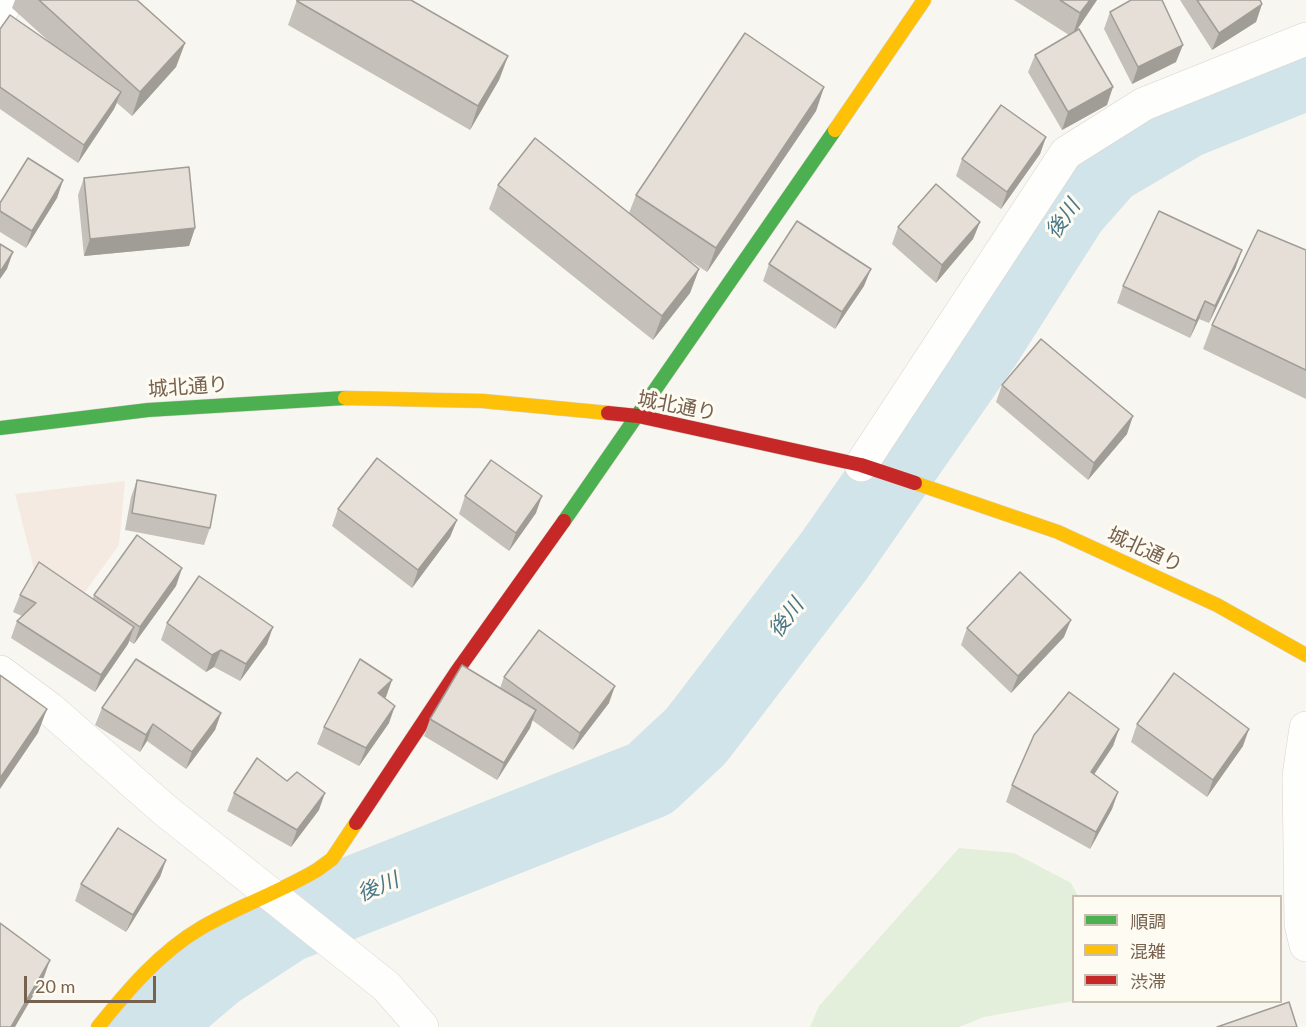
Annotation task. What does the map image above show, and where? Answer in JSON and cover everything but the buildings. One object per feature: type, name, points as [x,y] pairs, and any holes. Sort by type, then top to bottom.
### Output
[{"type":"street","points":[[0,12],[8,0]]},
{"type":"street","points":[[98,1027],[155,964],[199,929],[276,897],[332,859],[457,671],[638,416],[924,0]]},
{"type":"street","points":[[863,465],[1066,153],[1144,104],[1306,39]]},
{"type":"street","name":"城北通り","points":[[0,428],[148,410],[321,397],[483,401],[638,416],[863,465],[1058,532],[1217,605],[1306,655]]},
{"type":"street","points":[[0,672],[50,709],[166,811],[386,986],[422,1027]]},
{"type":"street","points":[[1306,728],[1299,776],[1301,924],[1306,945]]},
{"type":"shaded area","points":[[125,481],[119,545],[75,606],[36,577],[15,494]]},
{"type":"green space","points":[[959,848],[1014,853],[1071,883],[1077,895],[1072,895],[1072,1001],[984,1017],[959,1027],[810,1027],[819,1006]]},
{"type":"waterway","name":"後川","points":[[147,1027],[214,970],[286,923],[650,779],[696,736],[834,556],[983,342],[1069,207],[1106,165],[1184,119],[1306,70]]},
{"type":"traffic: fast","points":[[564,521],[835,130]]},
{"type":"traffic: fast","points":[[0,428],[148,410],[345,398]]},
{"type":"traffic: slow","points":[[835,130],[924,0]]},
{"type":"traffic: slow","points":[[345,398],[483,401],[608,413]]},
{"type":"traffic: slow","points":[[915,483],[1058,532],[1217,605],[1306,655]]},
{"type":"traffic: slow","points":[[98,1027],[133,986],[172,948],[215,920],[317,870],[332,859],[356,823]]},
{"type":"traffic: jam","points":[[608,413],[638,416],[861,465],[915,483]]},
{"type":"traffic: jam","points":[[356,823],[457,671],[564,521]]}]
